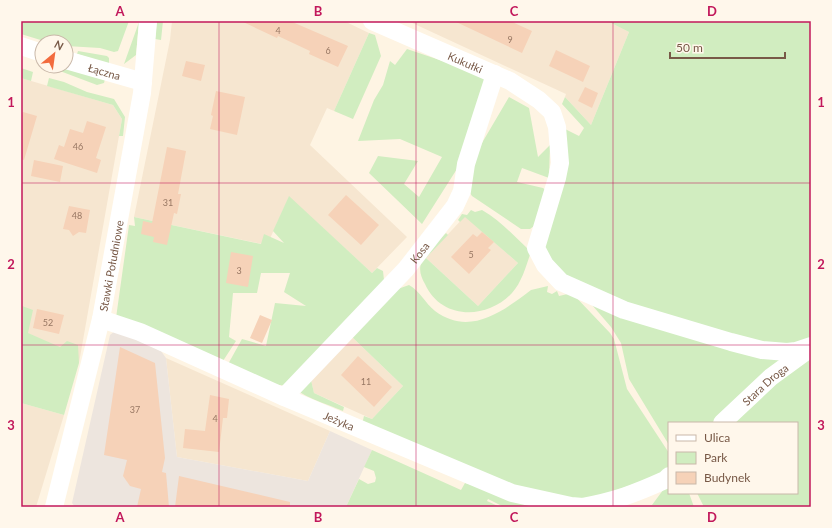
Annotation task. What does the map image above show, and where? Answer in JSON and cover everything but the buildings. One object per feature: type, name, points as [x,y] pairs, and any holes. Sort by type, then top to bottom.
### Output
[{"type":"street","name":"Stawki Południowe","points":[[54,507],[101,319],[143,82],[148,21]]},
{"type":"street","name":"Kukułki","points":[[372,21],[495,74],[524,90],[552,112],[557,127],[560,163],[536,248],[542,260],[556,278],[575,289],[624,310],[741,345],[768,351],[787,352],[811,347]]},
{"type":"street","points":[[21,46],[34,50]]},
{"type":"street","name":"Łączna","points":[[74,62],[143,82]]},
{"type":"street","name":"Kosa","points":[[284,397],[406,269],[455,206],[462,191],[466,164],[495,74]]},
{"type":"street","name":"Jeżyka","points":[[101,319],[140,332],[284,397],[512,493],[582,507],[612,502],[628,497],[667,478]]},
{"type":"street","name":"Stara Droga","points":[[723,422],[771,378],[811,347]]},
{"type":"shaded area","points":[[172,21],[344,21],[369,33],[334,111],[327,108],[310,145],[407,237],[372,273],[289,197],[267,245],[134,217],[170,40]]},
{"type":"shaded area","points":[[408,21],[607,21],[629,32],[591,125],[565,97],[566,94]]},
{"type":"shaded area","points":[[21,78],[113,105],[122,119],[79,363],[21,343]]},
{"type":"shaded area","points":[[465,216],[518,263],[478,306],[426,258]]},
{"type":"shaded area","points":[[116,330],[161,351],[166,358],[177,457],[308,481],[330,431],[372,450],[346,507],[75,507],[72,503],[110,335]]},
{"type":"shaded area","points":[[352,337],[403,386],[372,419],[314,393],[311,380]]},
{"type":"shaded area","points":[[166,358],[330,431],[308,481],[177,457]]},
{"type":"shaded area","points":[[21,403],[64,415],[36,507],[21,507]]},
{"type":"green space","points":[[21,21],[129,21],[118,51],[114,52],[100,48],[74,46],[74,34],[34,34],[34,38],[21,34]]},
{"type":"green space","points":[[157,21],[163,21],[161,40],[155,39]]},
{"type":"green space","points":[[607,21],[811,21],[811,340],[782,348],[608,299],[565,278],[542,246],[561,127],[579,136],[584,128],[562,104],[565,97],[591,125],[629,32]]},
{"type":"green space","points":[[139,22],[136,55],[124,64]]},
{"type":"green space","points":[[369,33],[375,35],[381,56],[353,119],[334,111]]},
{"type":"green space","points":[[407,49],[490,77],[462,161],[422,224],[369,173],[378,156],[418,161],[404,184],[419,197],[442,157],[400,139],[358,141],[374,100],[383,85],[390,61],[395,65]]},
{"type":"green space","points":[[78,51],[107,56],[109,58],[109,64],[77,54]]},
{"type":"green space","points":[[21,68],[33,72],[31,81],[21,78]]},
{"type":"green space","points":[[74,70],[105,79],[104,83],[97,85],[68,74],[74,74]]},
{"type":"green space","points":[[49,78],[64,82],[87,92],[114,99],[125,117],[123,136],[119,136],[122,119],[113,105],[47,86]]},
{"type":"green space","points":[[509,97],[529,108],[538,157],[550,145],[549,178],[522,168],[517,182],[543,188],[548,192],[534,226],[530,229],[521,229],[472,196],[468,190],[479,148]]},
{"type":"green space","points":[[289,196],[372,273],[377,268],[383,271],[384,280],[288,386],[271,384],[227,366],[242,339],[266,346],[275,303],[306,306],[284,292],[290,273],[261,273],[257,293],[233,293],[229,337],[236,341],[221,364],[116,318],[129,225],[135,226],[134,217],[261,244],[264,234],[284,243],[273,231]]},
{"type":"green space","points":[[471,210],[475,212],[482,210],[489,214],[531,252],[521,279],[512,293],[502,302],[478,312],[453,310],[442,304],[432,296],[420,273],[420,267],[424,257],[432,246],[446,233],[448,235],[426,258],[478,306],[518,263],[465,217],[460,222],[458,220],[462,214],[467,215]]},
{"type":"green space","points":[[409,285],[416,290],[435,311],[448,318],[461,322],[486,318],[498,313],[531,290],[548,286],[547,292],[552,294],[557,291],[559,296],[572,293],[614,339],[627,389],[668,451],[668,471],[585,502],[524,492],[362,424],[364,416],[372,419],[403,386],[352,337],[319,372],[395,290]]},
{"type":"green space","points":[[592,305],[786,356],[718,422],[668,422],[668,443],[629,379],[621,343],[611,327]]},
{"type":"green space","points":[[22,306],[33,310],[28,333],[60,347],[67,341],[78,345],[79,363],[64,415],[21,403]]},
{"type":"green space","points":[[811,353],[811,507],[704,507],[698,494],[798,494],[798,422],[729,422]]},
{"type":"green space","points":[[311,380],[314,393],[344,407],[343,411],[300,392]]},
{"type":"green space","points":[[372,450],[461,490],[465,483],[551,507],[504,507],[488,499],[487,501],[500,507],[346,507],[359,479],[368,484],[375,482],[376,478],[374,471],[364,467]]},
{"type":"green space","points":[[668,483],[668,494],[689,494],[694,507],[652,505]]}]
